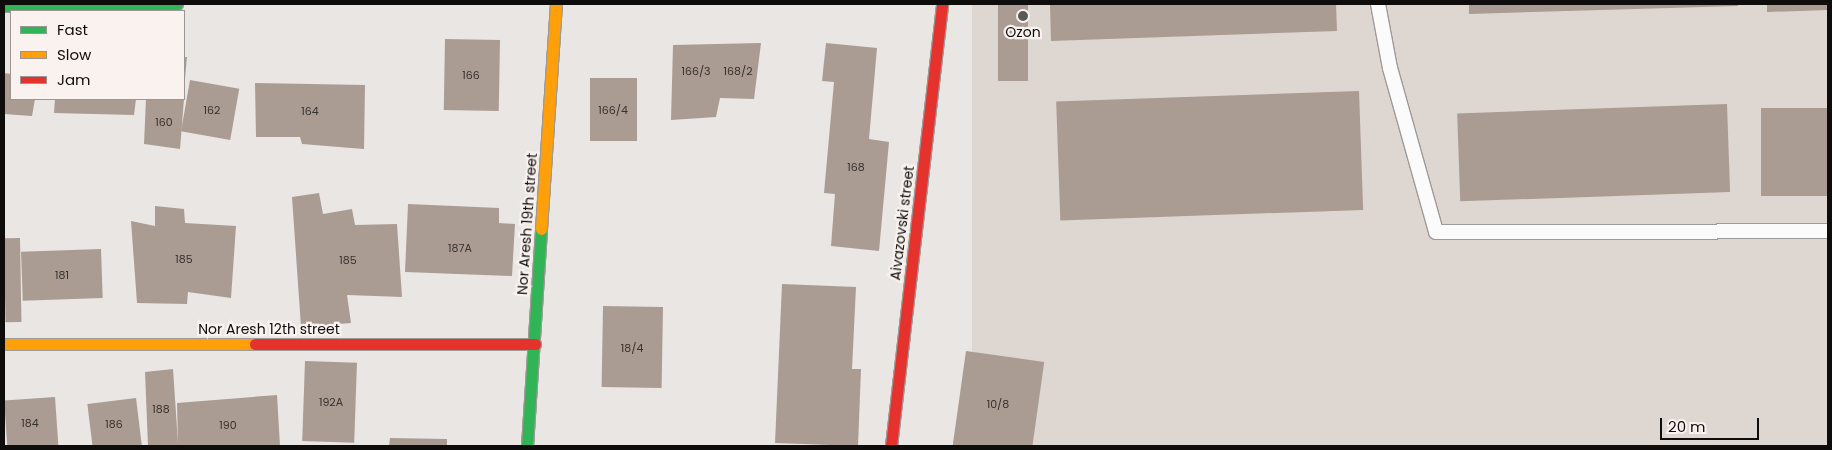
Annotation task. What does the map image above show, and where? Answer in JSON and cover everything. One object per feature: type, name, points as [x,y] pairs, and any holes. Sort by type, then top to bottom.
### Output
[{"type":"street","points":[[4,6],[177,4]]},
{"type":"street","name":"Nor Aresh 19th street","points":[[527,446],[556,4]]},
{"type":"street","name":"Aivazovski street","points":[[890,446],[942,4]]},
{"type":"street","name":"Nor Aresh 12th street","points":[[4,344],[534,344]]},
{"type":"lane","points":[[1378,4],[1390,68],[1436,232],[1828,230]]},
{"type":"shaded area","points":[[972,4],[1828,4],[1828,446],[972,446]]},
{"type":"building","points":[[998,4],[1028,4],[1028,81],[998,81]]},
{"type":"building","points":[[1050,4],[1336,4],[1337,31],[1051,41]]},
{"type":"building","points":[[1469,4],[1738,4],[1738,6],[1469,14]]},
{"type":"building","points":[[1767,4],[1828,4],[1828,10],[1767,12]]},
{"type":"building","points":[[445,39],[500,40],[499,111],[444,110]]},
{"type":"building","points":[[761,43],[754,99],[720,98],[716,117],[671,120],[673,45]]},
{"type":"building","points":[[826,43],[877,48],[869,139],[889,142],[879,251],[831,246],[835,194],[824,193],[834,82],[822,81]]},
{"type":"building","points":[[185,57],[187,57],[185,78]]},
{"type":"building","points":[[4,73],[10,74],[10,100],[35,100],[32,116],[4,114]]},
{"type":"building","points":[[590,78],[637,78],[637,141],[590,141]]},
{"type":"building","points":[[190,80],[239,89],[230,140],[181,131]]},
{"type":"building","points":[[255,83],[365,85],[364,149],[302,144],[300,137],[256,137]]},
{"type":"building","points":[[1359,91],[1363,210],[1060,221],[1056,102]]},
{"type":"building","points":[[55,100],[136,100],[134,115],[54,113]]},
{"type":"building","points":[[146,100],[184,100],[180,149],[144,144]]},
{"type":"building","points":[[1727,104],[1730,192],[1460,201],[1457,113]]},
{"type":"building","points":[[1761,108],[1828,108],[1828,196],[1761,196]]},
{"type":"building","points":[[319,193],[323,214],[352,209],[355,225],[397,224],[402,297],[347,295],[351,323],[301,327],[292,197]]},
{"type":"building","points":[[408,204],[499,208],[499,223],[515,224],[512,276],[405,272]]},
{"type":"building","points":[[155,206],[184,209],[185,223],[236,226],[231,298],[188,292],[187,304],[137,303],[131,221],[155,226]]},
{"type":"building","points":[[4,238],[20,238],[21,322],[5,322]]},
{"type":"building","points":[[101,249],[103,298],[23,301],[21,252]]},
{"type":"building","points":[[782,284],[856,287],[852,369],[861,369],[858,446],[775,443]]},
{"type":"building","points":[[603,306],[663,307],[662,388],[602,387]]},
{"type":"building","points":[[966,351],[1044,362],[1032,446],[953,446]]},
{"type":"building","points":[[305,361],[357,363],[354,443],[302,441]]},
{"type":"building","points":[[173,369],[178,443],[177,403],[277,395],[280,446],[148,446],[145,372]]},
{"type":"building","points":[[55,397],[58,446],[7,446],[4,401]]},
{"type":"building","points":[[136,398],[142,446],[93,446],[87,404]]},
{"type":"building","points":[[390,438],[447,439],[447,446],[389,446]]},
{"type":"traffic: fast","points":[[4,6],[177,4]]},
{"type":"traffic: fast","points":[[527,446],[541,229]]},
{"type":"traffic: slow","points":[[541,229],[556,4]]},
{"type":"traffic: slow","points":[[4,344],[255,344]]},
{"type":"traffic: jam","points":[[891,446],[942,4]]},
{"type":"traffic: jam","points":[[255,344],[535,344]]},
{"type":"place","name":"Ozon","points":[[1023,16]]}]
